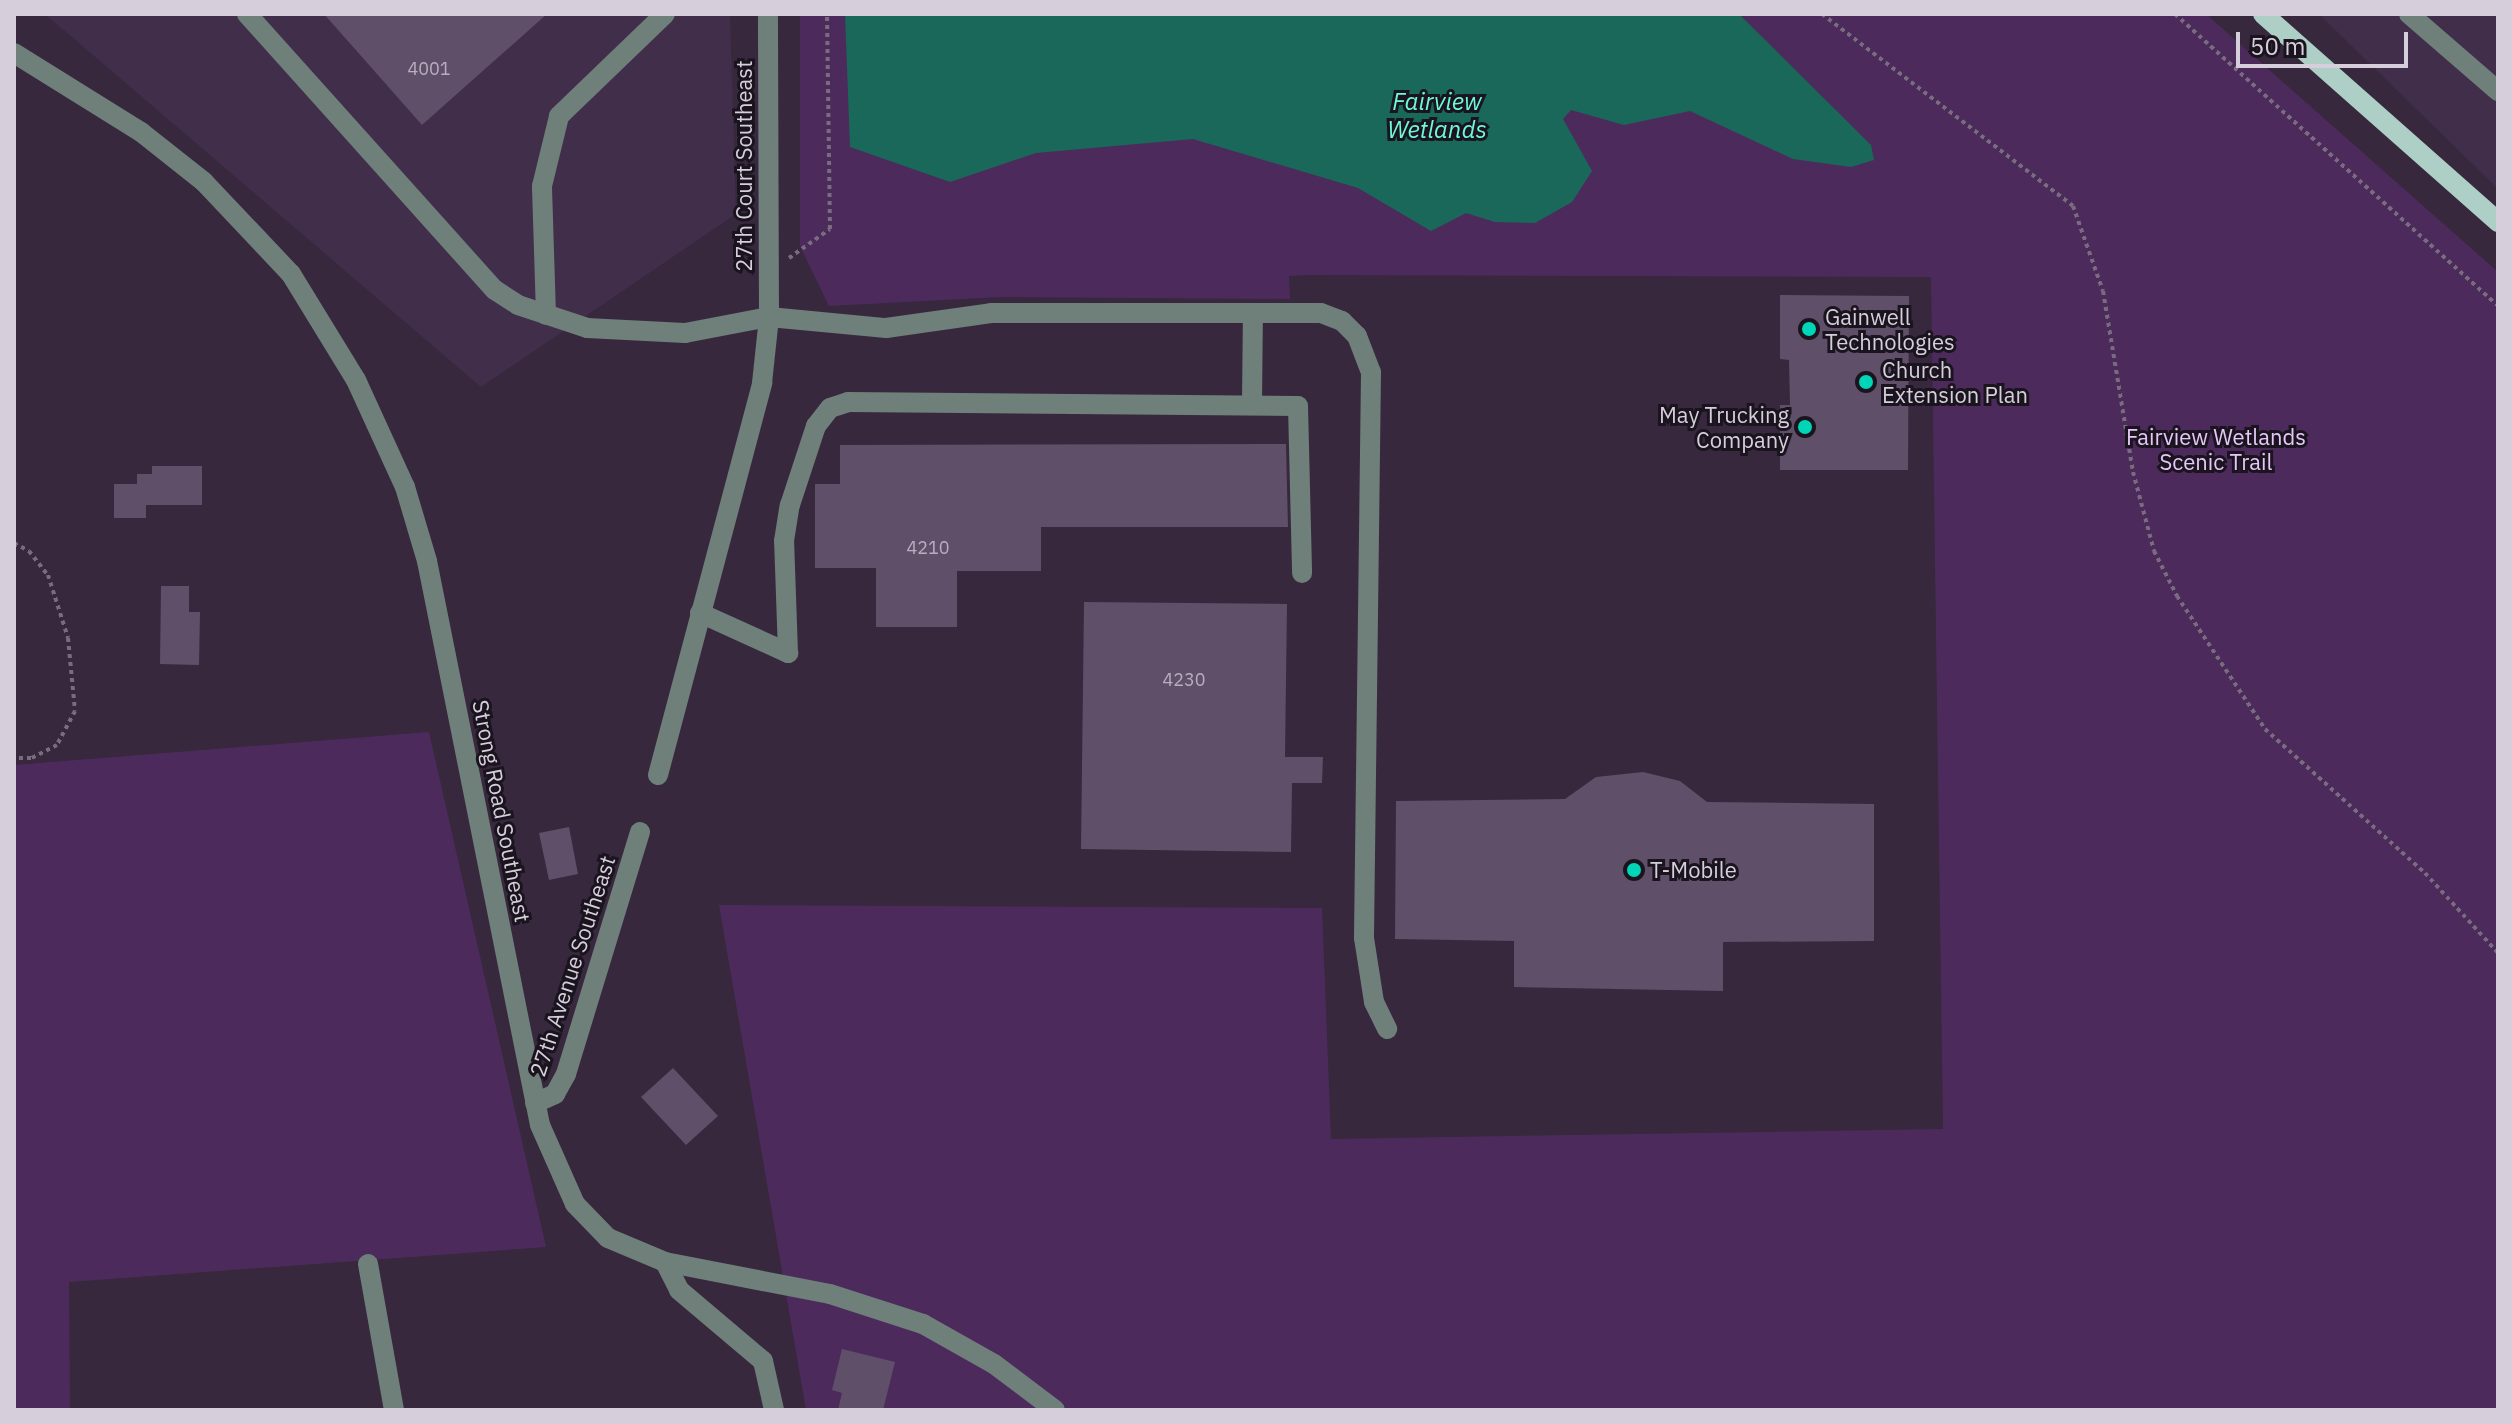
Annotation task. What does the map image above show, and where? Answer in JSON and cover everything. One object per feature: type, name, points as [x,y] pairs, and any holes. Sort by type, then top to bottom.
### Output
[{"type":"main road","points":[[2263,14],[2498,222]]},
{"type":"street","points":[[247,14],[495,290],[546,315],[623,333],[711,331],[769,317],[886,328],[991,313],[1321,313],[1342,321],[1357,336],[1371,372],[1364,938],[1374,1002],[1387,1029]]},
{"type":"street","points":[[546,315],[542,186],[559,116],[665,14]]},
{"type":"street","name":"27th Court Southeast","points":[[658,775],[762,383],[769,317],[768,14]]},
{"type":"street","points":[[2409,14],[2498,91]]},
{"type":"street","name":"Strong Road Southeast","points":[[14,53],[141,132],[204,182],[291,274],[356,380],[405,487],[427,561],[535,1103],[552,1164],[575,1204],[608,1238],[665,1262],[896,1314],[961,1343],[1055,1410]]},
{"type":"street","points":[[1252,402],[1253,313]]},
{"type":"street","points":[[700,613],[788,653],[788,517],[816,426],[830,408],[848,402],[1252,402],[1298,406],[1303,419],[1302,573]]},
{"type":"street","name":"27th Avenue Southeast","points":[[535,1103],[555,1094],[566,1074],[640,832]]},
{"type":"street","points":[[665,1262],[679,1290],[763,1361],[774,1410]]},
{"type":"street","points":[[368,1264],[394,1410]]},
{"type":"path","points":[[769,271],[830,229],[827,14]]},
{"type":"path","points":[[1822,14],[2073,206],[2103,291],[2133,472],[2154,551],[2177,596],[2265,729],[2425,873],[2498,953]]},
{"type":"path","points":[[2175,14],[2498,306]]},
{"type":"path","points":[[14,543],[29,551],[48,575],[68,638],[75,711],[57,745],[31,758],[14,758]]},
{"type":"shaded area","points":[[45,14],[730,14],[736,214],[481,387]]},
{"type":"shaded area","points":[[2319,14],[2498,14],[2498,189]]},
{"type":"green space","name":"Fairview Wetlands Scenic Trail","points":[[800,14],[2206,14],[2498,272],[2498,1410],[806,1410],[719,905],[1322,908],[1331,1139],[1943,1129],[1931,277],[1307,275],[1289,276],[1290,299],[1001,297],[829,306],[800,246]]},
{"type":"green space","points":[[429,732],[546,1247],[69,1282],[70,1410],[14,1410],[14,765]]},
{"type":"water","name":"Fairview Wetlands","points":[[845,14],[1739,14],[1871,145],[1874,160],[1851,167],[1793,159],[1690,111],[1624,125],[1571,110],[1563,119],[1592,171],[1572,202],[1535,223],[1495,222],[1466,213],[1431,231],[1358,188],[1193,139],[1036,153],[950,182],[850,147]]},
{"type":"building","points":[[324,14],[547,14],[422,125]]},
{"type":"building","points":[[1780,295],[1909,296],[1908,470],[1780,470],[1780,405],[1790,405],[1789,360],[1780,359]]},
{"type":"building","points":[[1286,444],[1288,527],[1041,527],[1041,571],[957,571],[957,627],[876,627],[876,568],[815,568],[815,484],[840,484],[840,445]]},
{"type":"building","points":[[152,466],[202,466],[202,505],[146,505],[146,518],[114,518],[114,484],[137,484],[137,474],[152,474]]},
{"type":"building","points":[[161,586],[189,586],[189,612],[200,612],[199,665],[160,664]]},
{"type":"building","points":[[1084,602],[1287,604],[1285,757],[1323,757],[1322,783],[1292,783],[1291,852],[1081,849]]},
{"type":"building","name":"T-Mobile","points":[[1643,772],[1680,781],[1707,802],[1874,804],[1874,941],[1723,942],[1723,991],[1514,987],[1514,941],[1395,939],[1396,801],[1565,799],[1596,777]]},
{"type":"building","points":[[569,827],[578,874],[549,880],[539,833]]},
{"type":"building","points":[[673,1068],[718,1116],[686,1145],[641,1097]]},
{"type":"building","points":[[842,1349],[895,1362],[883,1410],[838,1410],[842,1393],[832,1390]]},
{"type":"place","name":"Gainwell Technologies","points":[[1809,329]]},
{"type":"place","name":"Church Extension Plan","points":[[1866,382]]},
{"type":"place","name":"May Trucking Company","points":[[1805,427]]},
{"type":"place","name":"T-Mobile","points":[[1634,870]]}]
